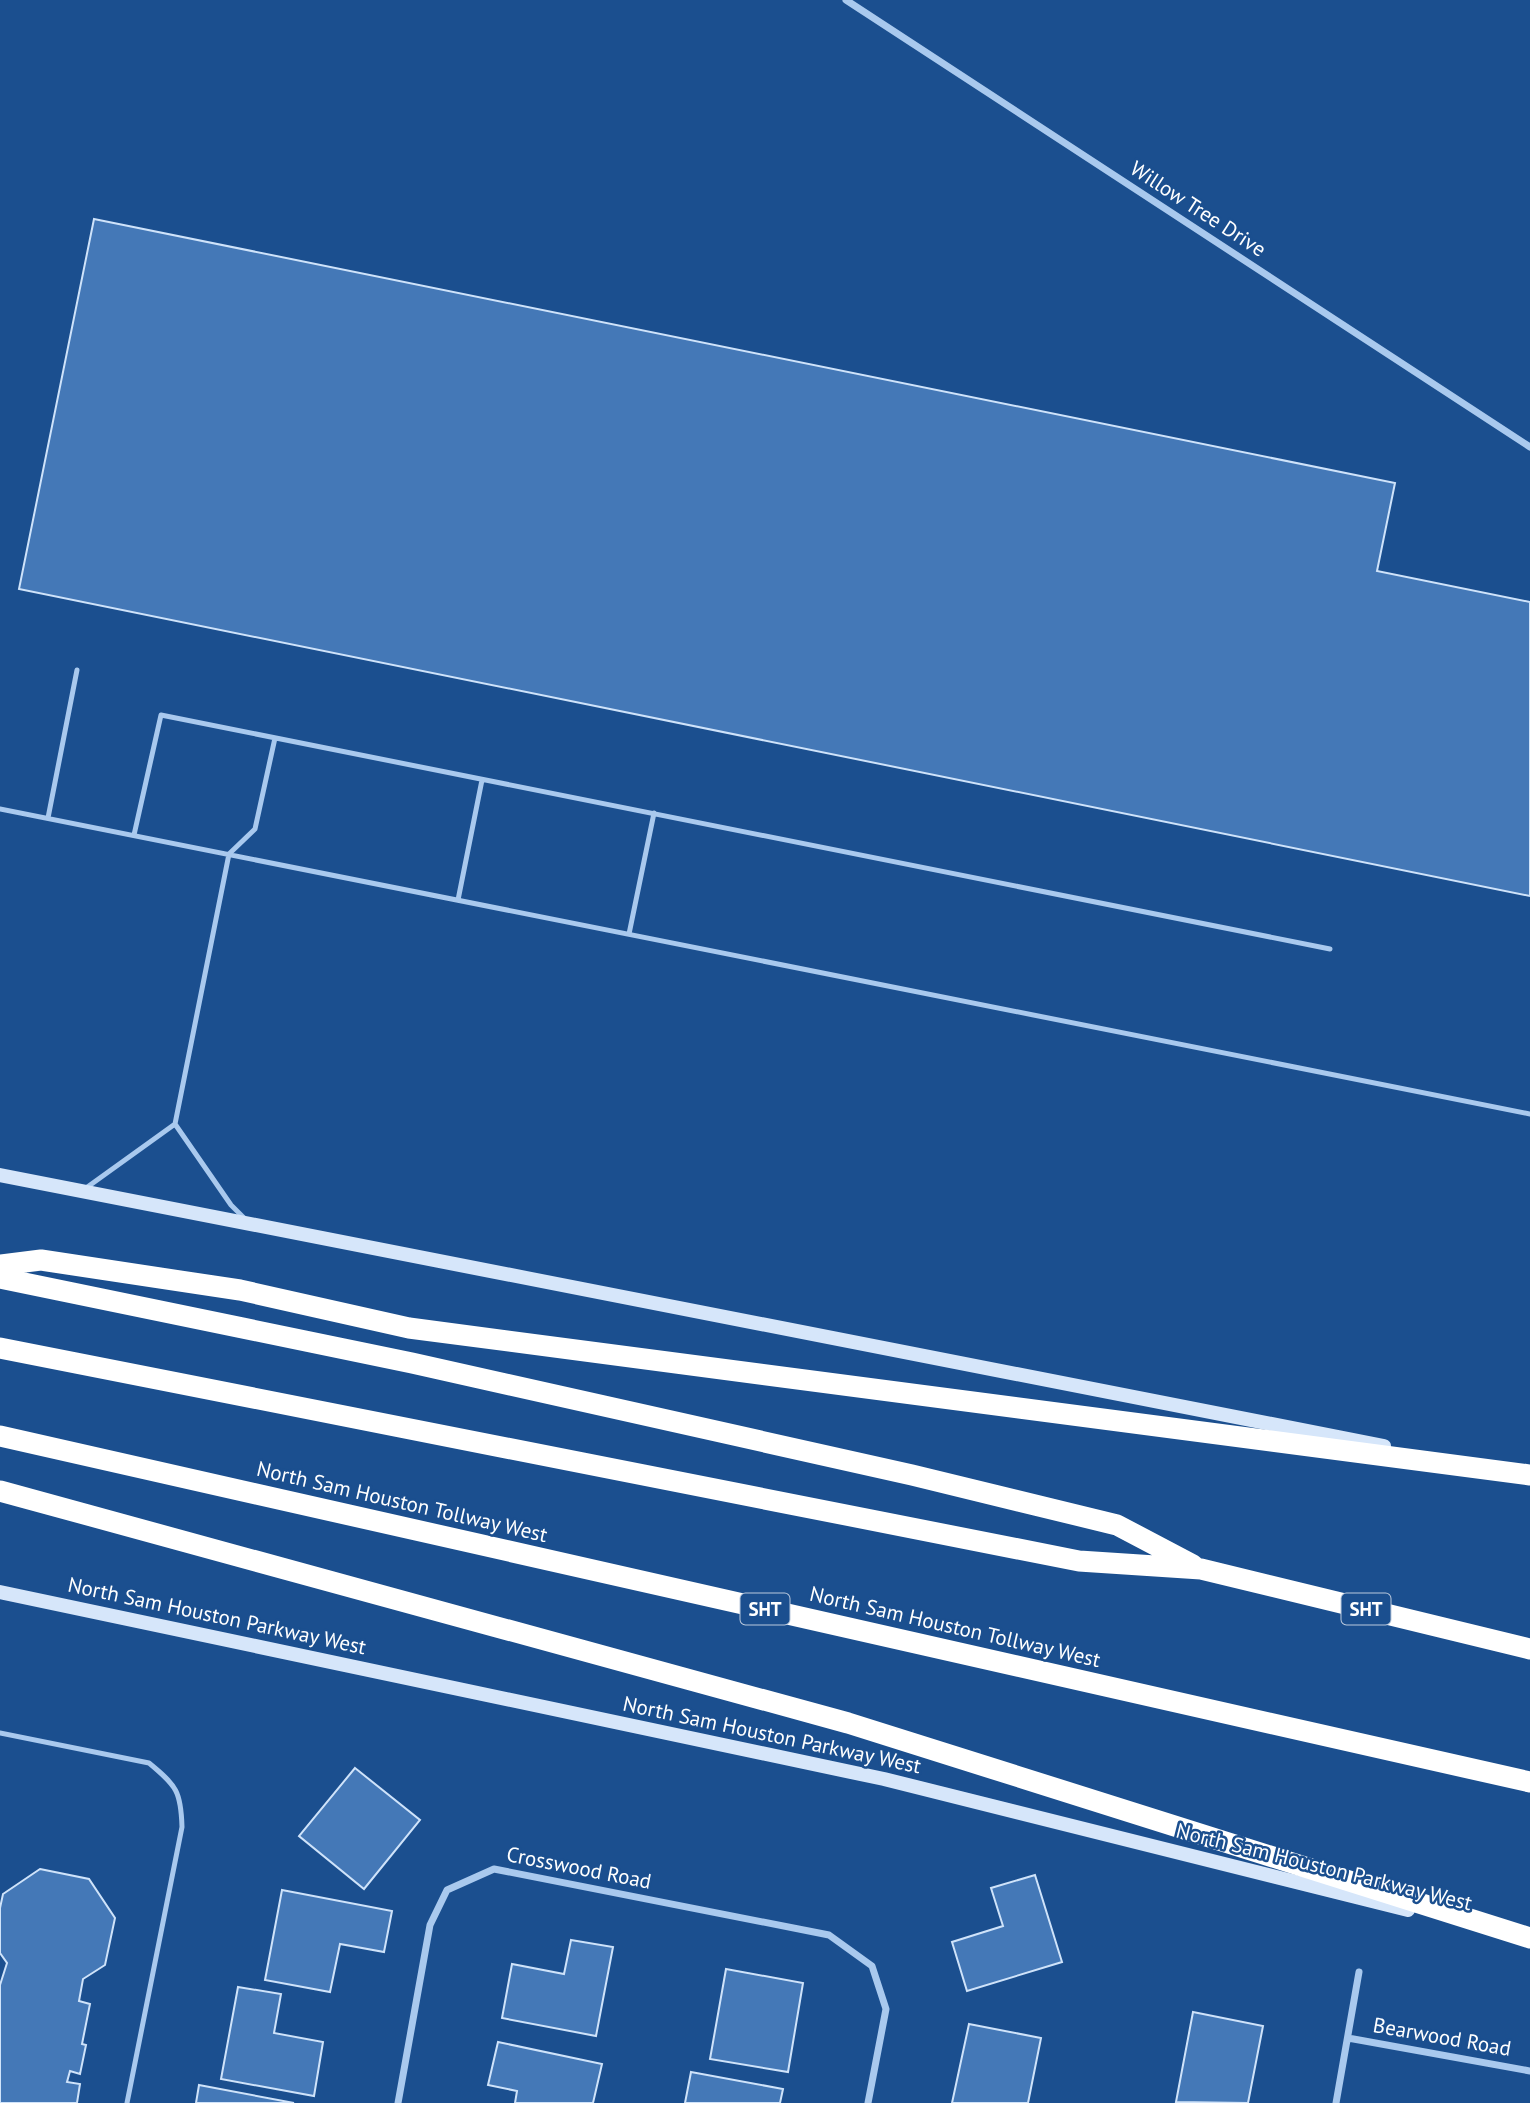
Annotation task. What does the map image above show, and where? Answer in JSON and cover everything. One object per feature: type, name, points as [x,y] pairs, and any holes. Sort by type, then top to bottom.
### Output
[{"type":"highway","points":[[0,1265],[41,1261],[240,1290],[409,1328],[1530,1475]]},
{"type":"highway","name":"SHT","points":[[0,1278],[412,1363],[912,1475],[1116,1525],[1201,1569]]},
{"type":"highway","name":"SHT","points":[[0,1348],[1079,1561],[1201,1569],[1530,1649]]},
{"type":"highway","name":"North Sam Houston Tollway West","points":[[0,1436],[1530,1782]]},
{"type":"highway","points":[[0,1491],[848,1723],[1530,1939]]},
{"type":"main road","points":[[0,1175],[1530,1475]]},
{"type":"main road","name":"North Sam Houston Parkway West","points":[[0,1592],[884,1779],[1530,1939]]},
{"type":"street","name":"Willow Tree Drive","points":[[846,0],[1530,447]]},
{"type":"street","name":"Crosswood Road","points":[[397,2103],[430,1925],[447,1890],[494,1869],[829,1935],[872,1966],[886,2009],[868,2103]]},
{"type":"street","points":[[1336,2103],[1359,1972]]},
{"type":"street","name":"Bearwood Road","points":[[1348,2038],[1530,2071]]},
{"type":"lane","points":[[48,818],[77,670]]},
{"type":"lane","points":[[134,835],[161,715],[1330,949]]},
{"type":"lane","points":[[81,1191],[107,1176],[175,1124],[229,854],[256,829],[275,738]]},
{"type":"lane","points":[[458,900],[482,780]]},
{"type":"lane","points":[[0,809],[1530,1114]]},
{"type":"lane","points":[[629,934],[654,813]]},
{"type":"lane","points":[[175,1124],[231,1205],[250,1224]]},
{"type":"lane","points":[[0,1734],[149,1763],[167,1778],[181,1798],[182,1828],[127,2103]]},
{"type":"building","points":[[94,219],[1395,483],[1377,571],[1530,602],[1530,896],[19,589]]},
{"type":"building","points":[[355,1768],[420,1820],[364,1889],[299,1836]]},
{"type":"building","points":[[40,1869],[89,1879],[115,1918],[105,1965],[83,1979],[79,2001],[90,2004],[82,2044],[86,2045],[80,2074],[70,2071],[67,2082],[80,2084],[77,2103],[0,2103],[0,1985],[7,1963],[0,1953],[0,1908],[3,1894]]},
{"type":"building","points":[[1035,1875],[1062,1962],[967,1991],[952,1942],[1003,1926],[991,1888]]},
{"type":"building","points":[[282,1890],[392,1911],[384,1952],[340,1944],[330,1992],[265,1980]]},
{"type":"building","points":[[571,1940],[613,1947],[596,2036],[502,2018],[512,1964],[564,1974]]},
{"type":"building","points":[[726,1969],[803,1983],[788,2072],[710,2059]]},
{"type":"building","points":[[238,1987],[281,1994],[274,2033],[323,2042],[314,2096],[221,2079]]},
{"type":"building","points":[[1193,2012],[1263,2026],[1248,2103],[1176,2102]]},
{"type":"building","points":[[969,2024],[1041,2038],[1028,2103],[952,2103]]},
{"type":"building","points":[[498,2042],[602,2064],[593,2103],[515,2103],[517,2091],[488,2085]]},
{"type":"building","points":[[691,2072],[783,2089],[780,2103],[685,2103]]},
{"type":"building","points":[[199,2085],[294,2103],[196,2103]]}]
